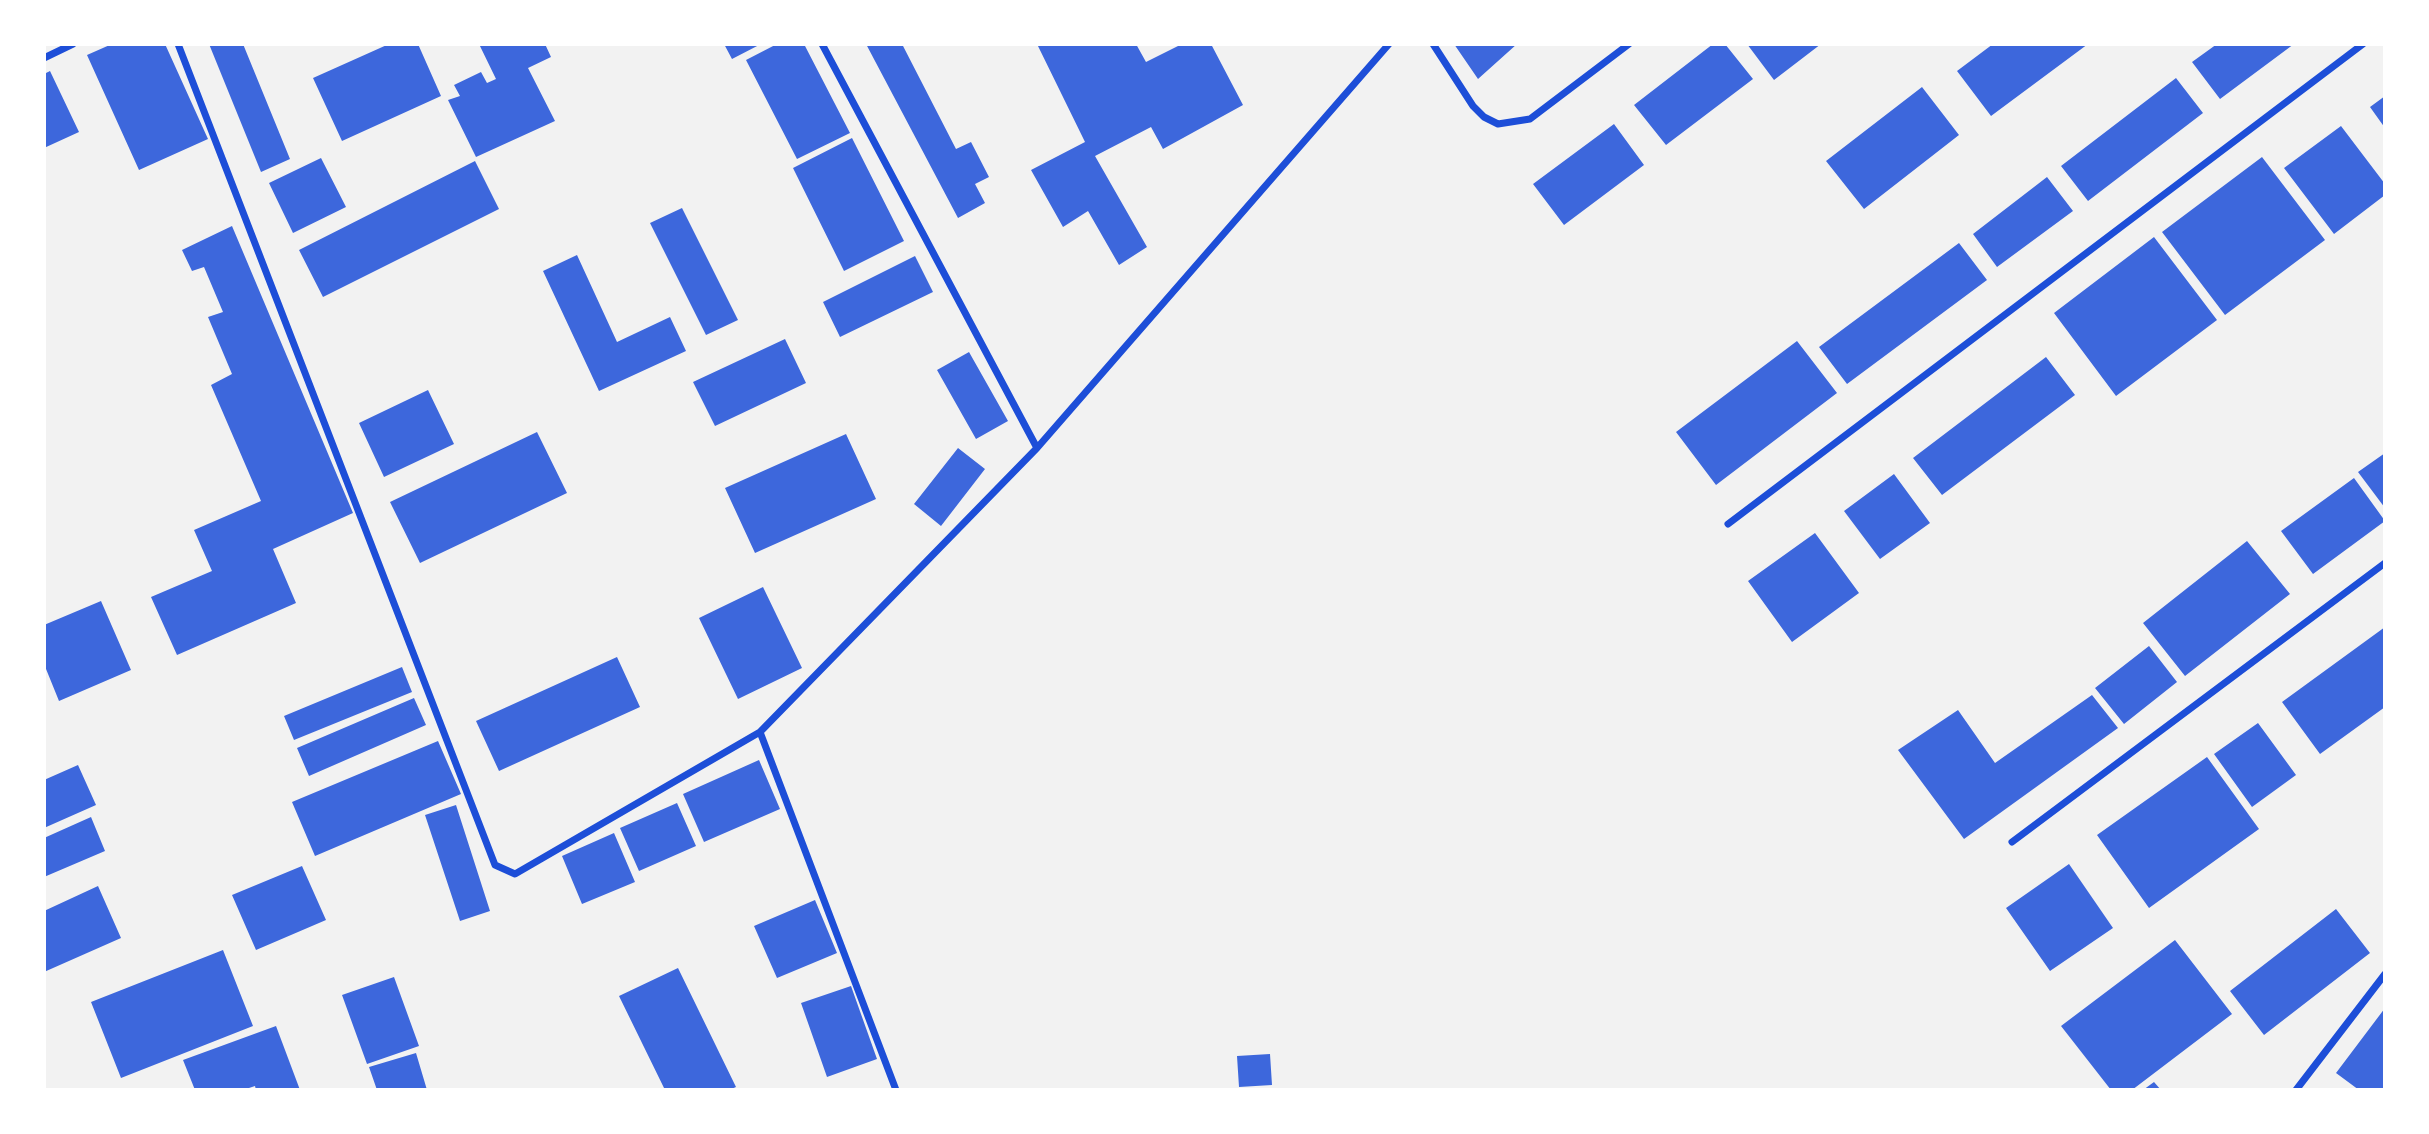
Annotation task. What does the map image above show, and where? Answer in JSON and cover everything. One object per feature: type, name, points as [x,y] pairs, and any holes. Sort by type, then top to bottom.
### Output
[{"type":"street","points":[[44,58],[73,44]]},
{"type":"street","points":[[178,44],[495,865],[514,874],[760,733],[1037,448],[1389,44]]},
{"type":"street","points":[[822,44],[1037,448]]},
{"type":"street","points":[[1433,44],[1473,106],[1484,117],[1498,124],[1530,119],[1629,44]]},
{"type":"street","points":[[1728,524],[2363,44]]},
{"type":"street","points":[[2012,842],[2385,563]]},
{"type":"street","points":[[760,733],[896,1090]]},
{"type":"street","points":[[2296,1090],[2385,974]]},
{"type":"building","points":[[112,44],[165,44],[208,139],[139,170],[87,55]]},
{"type":"building","points":[[209,44],[243,44],[290,159],[261,172]]},
{"type":"building","points":[[389,44],[418,44],[441,96],[342,141],[313,78]]},
{"type":"building","points":[[479,44],[545,44],[551,57],[528,68],[555,121],[476,157],[448,100],[460,96],[454,85],[481,72],[487,83],[496,79]]},
{"type":"building","points":[[724,44],[761,44],[732,59]]},
{"type":"building","points":[[777,44],[804,44],[850,133],[797,159],[746,60]]},
{"type":"building","points":[[866,44],[902,44],[956,149],[971,142],[989,177],[975,184],[985,203],[958,218]]},
{"type":"building","points":[[1037,44],[1136,44],[1146,62],[1182,44],[1211,44],[1243,105],[1163,149],[1151,127],[1095,156],[1147,247],[1119,265],[1088,211],[1063,227],[1031,170],[1085,142]]},
{"type":"building","points":[[1454,44],[1517,44],[1478,79]]},
{"type":"building","points":[[1713,44],[1725,44],[1753,79],[1666,145],[1634,105]]},
{"type":"building","points":[[1747,44],[1821,44],[1774,80]]},
{"type":"building","points":[[1993,44],[2088,44],[1991,116],[1957,71]]},
{"type":"building","points":[[2217,44],[2294,44],[2220,99],[2192,62]]},
{"type":"building","points":[[50,71],[79,132],[44,148],[44,74]]},
{"type":"building","points":[[2176,78],[2203,113],[2088,201],[2061,166]]},
{"type":"building","points":[[1922,87],[1959,135],[1864,209],[1826,161]]},
{"type":"building","points":[[2385,96],[2385,128],[2370,107]]},
{"type":"building","points":[[1614,124],[1644,165],[1564,225],[1533,184]]},
{"type":"building","points":[[2341,126],[2385,184],[2385,195],[2334,234],[2284,168]]},
{"type":"building","points":[[852,138],[904,241],[844,271],[793,168]]},
{"type":"building","points":[[2262,157],[2325,240],[2225,315],[2162,232]]},
{"type":"building","points":[[321,158],[346,207],[293,233],[269,183]]},
{"type":"building","points":[[475,161],[499,209],[323,297],[299,250]]},
{"type":"building","points":[[2047,177],[2073,211],[1997,267],[1973,234]]},
{"type":"building","points":[[682,208],[738,320],[706,335],[650,223]]},
{"type":"building","points":[[232,226],[353,513],[273,549],[296,603],[177,655],[151,597],[212,571],[194,530],[261,501],[211,385],[232,374],[208,317],[223,312],[204,267],[192,271],[182,250]]},
{"type":"building","points":[[2154,237],[2217,320],[2116,396],[2054,313]]},
{"type":"building","points":[[1959,243],[1987,280],[1847,384],[1819,347]]},
{"type":"building","points":[[577,255],[617,342],[670,317],[686,351],[599,391],[543,271]]},
{"type":"building","points":[[915,256],[933,292],[840,337],[823,302]]},
{"type":"building","points":[[785,339],[806,383],[715,426],[693,382]]},
{"type":"building","points":[[1797,341],[1837,393],[1716,485],[1676,432]]},
{"type":"building","points":[[969,352],[1008,421],[976,439],[937,370]]},
{"type":"building","points":[[2046,357],[2075,395],[1942,495],[1913,458]]},
{"type":"building","points":[[428,390],[454,444],[384,477],[359,423]]},
{"type":"building","points":[[537,432],[567,493],[420,563],[390,502]]},
{"type":"building","points":[[846,434],[876,499],[755,553],[725,488]]},
{"type":"building","points":[[958,448],[985,469],[941,526],[914,504]]},
{"type":"building","points":[[2385,453],[2385,508],[2358,472]]},
{"type":"building","points":[[1894,474],[1930,523],[1880,559],[1844,511]]},
{"type":"building","points":[[2354,478],[2385,521],[2313,574],[2281,531]]},
{"type":"building","points":[[1815,533],[1859,593],[1792,642],[1748,581]]},
{"type":"building","points":[[2247,541],[2290,594],[2185,676],[2143,623]]},
{"type":"building","points":[[763,587],[802,668],[738,699],[699,618]]},
{"type":"building","points":[[101,601],[131,670],[59,701],[44,664],[44,625]]},
{"type":"building","points":[[2385,627],[2385,707],[2320,754],[2282,702]]},
{"type":"building","points":[[2149,646],[2177,682],[2124,724],[2095,688]]},
{"type":"building","points":[[617,657],[640,707],[499,771],[476,721]]},
{"type":"building","points":[[402,667],[412,692],[294,740],[284,716]]},
{"type":"building","points":[[2092,695],[2118,728],[1964,839],[1898,750],[1958,710],[1995,763]]},
{"type":"building","points":[[414,698],[426,725],[309,776],[297,748]]},
{"type":"building","points":[[2258,723],[2296,775],[2252,807],[2214,754]]},
{"type":"building","points":[[438,741],[461,794],[315,856],[292,802]]},
{"type":"building","points":[[2207,757],[2259,829],[2149,908],[2097,835]]},
{"type":"building","points":[[759,760],[780,809],[704,842],[683,794]]},
{"type":"building","points":[[78,765],[96,805],[44,828],[44,780]]},
{"type":"building","points":[[677,803],[696,846],[639,871],[620,828]]},
{"type":"building","points":[[456,805],[490,911],[460,921],[425,815]]},
{"type":"building","points":[[91,817],[105,851],[44,877],[44,838]]},
{"type":"building","points":[[614,833],[635,882],[582,904],[562,856]]},
{"type":"building","points":[[2069,864],[2113,928],[2050,971],[2006,908]]},
{"type":"building","points":[[302,866],[326,920],[256,950],[232,895]]},
{"type":"building","points":[[98,886],[121,938],[44,972],[44,911]]},
{"type":"building","points":[[815,900],[837,953],[777,978],[754,926]]},
{"type":"building","points":[[2336,909],[2370,953],[2264,1035],[2230,991]]},
{"type":"building","points":[[2175,940],[2232,1014],[2132,1090],[2111,1090],[2061,1026]]},
{"type":"building","points":[[223,950],[253,1026],[121,1078],[91,1002]]},
{"type":"building","points":[[678,968],[736,1087],[729,1090],[665,1090],[619,996]]},
{"type":"building","points":[[394,977],[419,1046],[367,1064],[342,995]]},
{"type":"building","points":[[851,986],[877,1059],[827,1077],[801,1003]]},
{"type":"building","points":[[2385,1008],[2385,1090],[2359,1090],[2336,1073]]},
{"type":"building","points":[[276,1026],[300,1090],[256,1090],[255,1086],[243,1090],[195,1090],[183,1060]]},
{"type":"building","points":[[416,1053],[427,1090],[377,1090],[369,1067]]},
{"type":"building","points":[[1270,1054],[1272,1085],[1239,1087],[1237,1056]]},
{"type":"building","points":[[2154,1082],[2161,1090],[2143,1090]]}]
